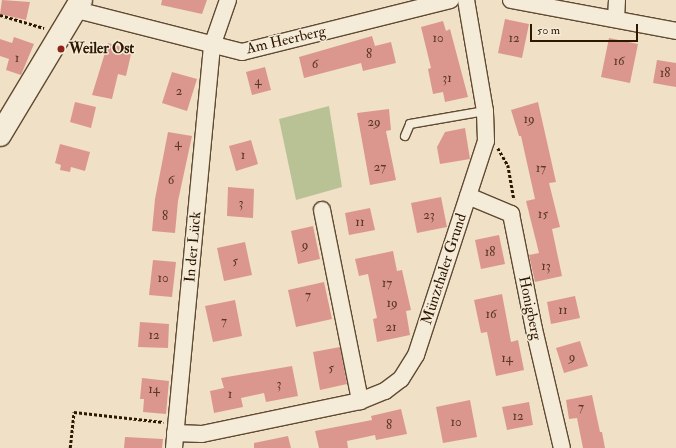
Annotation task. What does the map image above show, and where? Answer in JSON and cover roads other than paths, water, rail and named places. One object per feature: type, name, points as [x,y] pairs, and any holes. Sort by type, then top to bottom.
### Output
[{"type":"main road","points":[[0,135],[79,4]]},
{"type":"street","name":"In der Lück","points":[[175,435],[212,46],[228,0]]},
{"type":"street","name":"Am Heerberg","points":[[79,4],[85,12],[212,46],[242,52],[450,0]]},
{"type":"street","name":"Münzthaler Grund","points":[[175,435],[202,434],[360,401],[385,391],[401,378],[416,355],[486,141],[485,111],[466,0]]},
{"type":"street","points":[[511,0],[676,31]]},
{"type":"street","points":[[616,19],[617,0]]},
{"type":"street","name":"Honigberg","points":[[468,196],[511,214],[534,329],[562,448]]},
{"type":"street","points":[[322,210],[360,401]]},
{"type":"lane","points":[[404,136],[410,124],[485,111]]},
{"type":"place","name":"Weiler Ost","points":[[61,49]]}]
